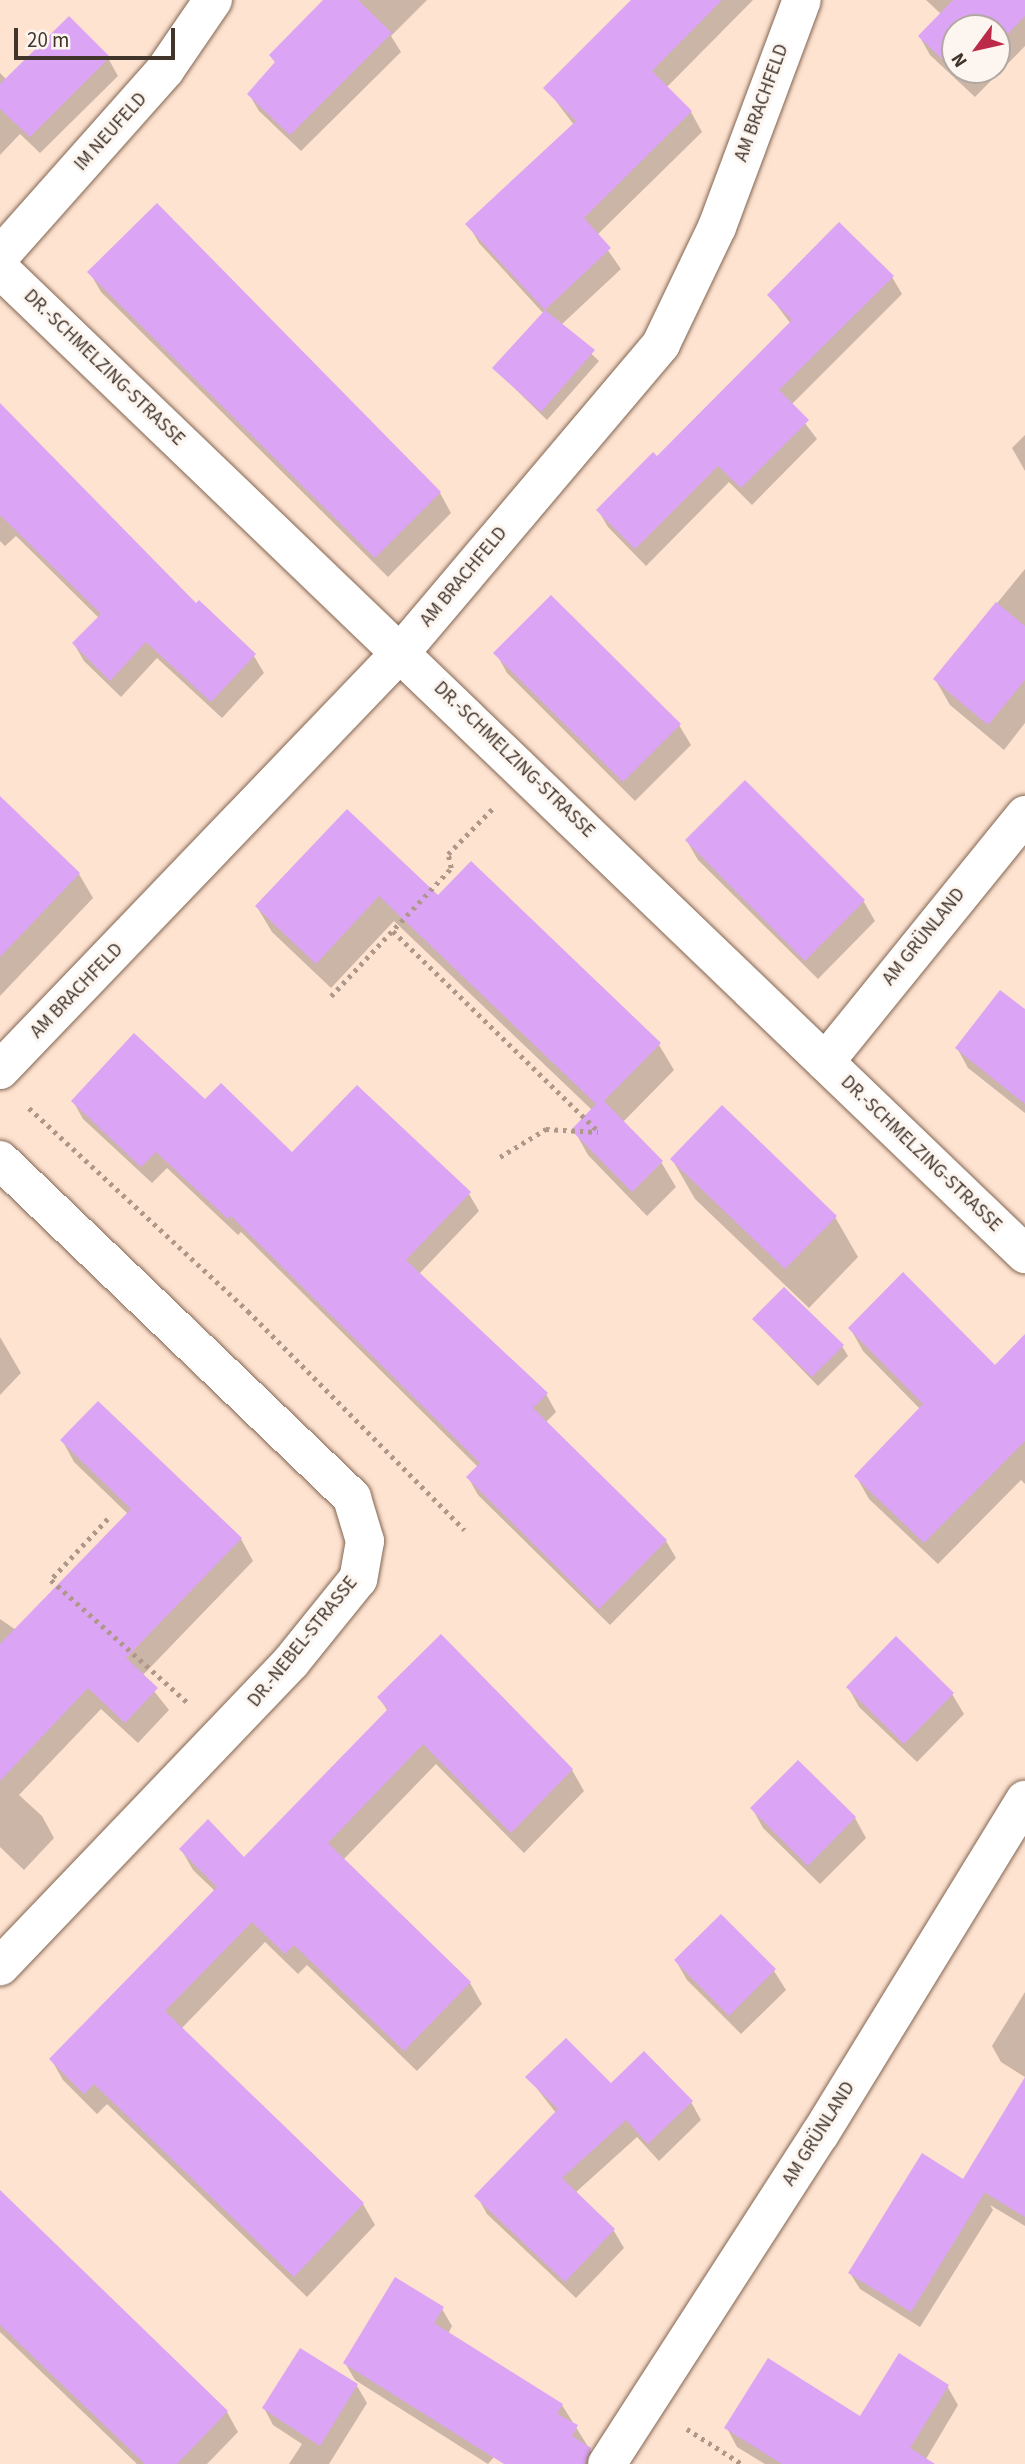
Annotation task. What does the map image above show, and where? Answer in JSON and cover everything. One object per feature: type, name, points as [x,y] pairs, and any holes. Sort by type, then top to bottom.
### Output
[{"type":"street","name":"IM NEUFELD","points":[[0,257],[165,70],[213,0]]},
{"type":"street","name":"AM BRACHFELD","points":[[10,1085],[401,652],[661,344],[717,227],[802,0]]},
{"type":"street","name":"DR.-SCHMELZING-STRASSE","points":[[0,269],[528,773],[1025,1255]]},
{"type":"street","name":"AM GRÜNLAND","points":[[825,1062],[1025,815]]},
{"type":"street","name":"DR.-NEBEL-STRASSE","points":[[0,1160],[352,1499],[365,1541],[358,1579],[223,1735],[0,1966]]},
{"type":"street","name":"AM GRÜNLAND","points":[[607,2464],[821,2134],[1025,1800]]},
{"type":"path","points":[[331,996],[451,868],[448,854],[528,773]]},
{"type":"path","points":[[393,931],[599,1132],[546,1129],[500,1157]]},
{"type":"path","points":[[10,1085],[248,1311],[465,1530]]},
{"type":"path","points":[[108,1519],[51,1580],[223,1735]]},
{"type":"path","points":[[646,2403],[743,2464]]},
{"type":"building","points":[[323,0],[358,0],[392,33],[290,135],[247,94],[275,62],[269,55]]},
{"type":"building","points":[[631,0],[722,0],[652,71],[692,111],[584,218],[611,248],[545,310],[465,224],[576,121],[543,88]]},
{"type":"building","points":[[953,0],[1025,0],[1025,16],[1011,30],[1011,14],[941,14],[941,58],[918,36]]},
{"type":"building","points":[[69,16],[110,57],[30,137],[0,109],[0,84]]},
{"type":"building","points":[[157,203],[441,492],[375,558],[87,272]]},
{"type":"building","points":[[839,222],[894,276],[779,390],[809,420],[741,488],[718,466],[635,549],[596,510],[653,452],[657,456],[792,320],[767,295]]},
{"type":"building","points":[[545,310],[595,350],[541,412],[492,368]]},
{"type":"building","points":[[0,403],[196,603],[199,600],[256,654],[211,702],[146,642],[110,681],[72,643],[101,614],[0,515]]},
{"type":"building","points":[[551,595],[681,724],[623,782],[493,653]]},
{"type":"building","points":[[996,602],[1025,626],[1025,680],[988,725],[933,679]]},
{"type":"building","points":[[745,780],[865,900],[805,961],[685,840]]},
{"type":"building","points":[[0,796],[80,873],[0,957]]},
{"type":"building","points":[[347,809],[438,895],[471,861],[661,1043],[604,1101],[663,1161],[632,1192],[571,1130],[596,1104],[379,896],[316,964],[255,906]]},
{"type":"building","points":[[1000,990],[1025,1009],[1025,1104],[955,1048]]},
{"type":"building","points":[[134,1033],[205,1099],[221,1083],[292,1152],[357,1085],[471,1192],[406,1260],[548,1393],[533,1408],[667,1540],[599,1609],[466,1477],[480,1463],[231,1216],[228,1219],[156,1152],[141,1167],[71,1101]]},
{"type":"building","points":[[722,1105],[837,1216],[785,1269],[670,1159]]},
{"type":"building","points":[[903,1272],[995,1365],[1025,1334],[1025,1441],[924,1543],[854,1476],[923,1404],[848,1328]]},
{"type":"building","points":[[784,1287],[844,1345],[812,1377],[752,1319]]},
{"type":"building","points":[[98,1401],[242,1538],[126,1658],[158,1688],[125,1723],[88,1688],[0,1781],[0,1644],[131,1509],[60,1440]]},
{"type":"building","points":[[441,1634],[573,1769],[511,1833],[423,1744],[328,1843],[471,1982],[404,2051],[294,1945],[285,1954],[252,1922],[165,2011],[364,2203],[294,2277],[94,2084],[84,2094],[49,2059],[217,1887],[179,1849],[208,1819],[244,1857],[388,1709],[377,1697]]},
{"type":"building","points":[[896,1636],[954,1693],[904,1744],[846,1687]]},
{"type":"building","points":[[798,1760],[856,1817],[808,1866],[750,1808]]},
{"type":"building","points":[[721,1914],[776,1969],[729,2016],[674,1960]]},
{"type":"building","points":[[566,2038],[611,2083],[644,2051],[693,2101],[648,2144],[626,2120],[562,2178],[615,2229],[565,2282],[474,2196],[558,2109],[525,2077]]},
{"type":"building","points":[[1025,2077],[1025,2217],[985,2192],[911,2312],[848,2273],[922,2153],[963,2179]]},
{"type":"building","points":[[0,2190],[228,2411],[177,2464],[145,2464],[0,2325]]},
{"type":"building","points":[[395,2277],[444,2307],[434,2323],[563,2404],[557,2414],[578,2425],[572,2436],[591,2448],[585,2464],[504,2464],[343,2363]]},
{"type":"building","points":[[300,2348],[358,2384],[320,2446],[262,2408]]},
{"type":"building","points":[[899,2353],[949,2385],[910,2448],[935,2464],[782,2464],[724,2428],[768,2358],[860,2416]]}]
